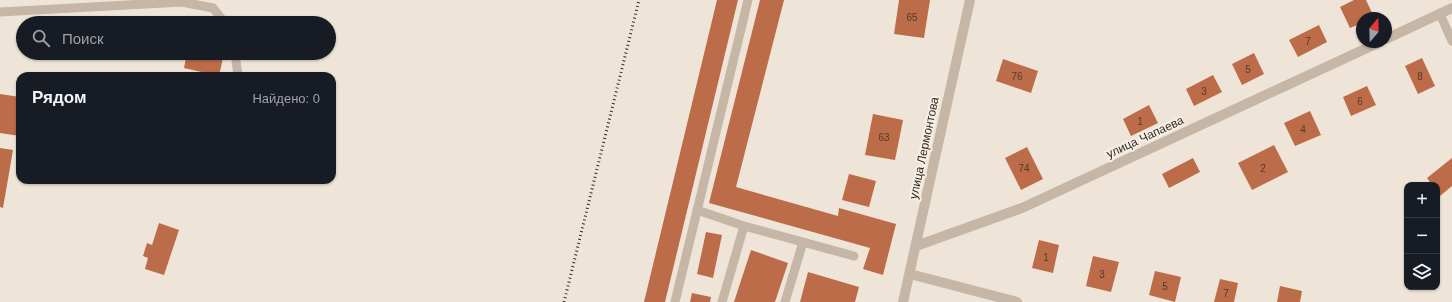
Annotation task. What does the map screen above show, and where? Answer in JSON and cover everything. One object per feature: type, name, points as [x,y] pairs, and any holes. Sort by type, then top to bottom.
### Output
[{"type":"street","name":"улица Лермонтова","points":[[903,302],[970,0]]},
{"type":"street","points":[[1392,36],[1452,8]]},
{"type":"street","name":"улица Чапаева","points":[[916,246],[1022,208],[1367,48]]},
{"type":"street","points":[[910,274],[1017,302]]},
{"type":"lane","points":[[675,302],[748,0]]},
{"type":"lane","points":[[0,12],[182,2],[213,8],[219,16]]},
{"type":"lane","points":[[1440,14],[1452,41]]},
{"type":"lane","points":[[236,60],[237,72]]},
{"type":"lane","points":[[697,210],[744,226],[854,256]]},
{"type":"lane","points":[[722,302],[744,226]]},
{"type":"lane","points":[[785,302],[802,242]]},
{"type":"building","points":[[717,0],[738,0],[665,302],[644,302]]},
{"type":"building","points":[[760,0],[784,0],[736,187],[838,216],[839,208],[896,224],[883,275],[863,269],[870,248],[709,203]]},
{"type":"building","points":[[899,0],[930,0],[924,38],[894,34]]},
{"type":"building","points":[[1354,0],[1366,0],[1372,12],[1356,12],[1356,26],[1350,28],[1340,7]]},
{"type":"building","points":[[1319,25],[1327,42],[1298,57],[1289,40]]},
{"type":"building","points":[[1254,53],[1264,74],[1242,85],[1232,64]]},
{"type":"building","points":[[1422,58],[1435,86],[1418,94],[1405,66]]},
{"type":"building","points":[[1003,59],[1038,71],[1031,93],[996,81]]},
{"type":"building","points":[[186,60],[222,60],[220,72],[202,72],[184,68]]},
{"type":"building","points":[[1213,75],[1222,92],[1194,106],[1186,89]]},
{"type":"building","points":[[1367,86],[1376,105],[1351,116],[1343,97]]},
{"type":"building","points":[[0,94],[16,96],[16,135],[0,133]]},
{"type":"building","points":[[1149,105],[1158,123],[1131,136],[1123,119]]},
{"type":"building","points":[[1310,111],[1321,135],[1295,146],[1284,123]]},
{"type":"building","points":[[873,114],[903,120],[895,160],[865,155]]},
{"type":"building","points":[[1274,145],[1288,172],[1252,190],[1238,163]]},
{"type":"building","points":[[1027,147],[1043,179],[1021,190],[1005,158]]},
{"type":"building","points":[[0,148],[13,150],[3,208],[0,207]]},
{"type":"building","points":[[1193,158],[1200,172],[1169,188],[1162,174]]},
{"type":"building","points":[[1452,158],[1452,186],[1440,196],[1440,182],[1430,182],[1427,178]]},
{"type":"building","points":[[849,174],[876,181],[869,207],[842,200]]},
{"type":"building","points":[[159,223],[179,230],[164,275],[145,269],[148,258],[143,256],[147,243],[152,245]]},
{"type":"building","points":[[706,232],[722,235],[713,278],[697,274]]},
{"type":"building","points":[[1039,240],[1059,245],[1053,273],[1032,268]]},
{"type":"building","points":[[751,250],[788,263],[775,302],[734,302]]},
{"type":"building","points":[[1093,256],[1119,262],[1111,292],[1086,286]]},
{"type":"building","points":[[1155,271],[1181,277],[1175,302],[1149,295]]},
{"type":"building","points":[[808,272],[859,287],[855,302],[800,302]]},
{"type":"building","points":[[1220,279],[1238,283],[1234,302],[1214,302]]},
{"type":"building","points":[[1280,286],[1302,291],[1300,302],[1277,302]]},
{"type":"building","points":[[692,293],[711,297],[710,302],[690,302]]},
{"type":"railway","points":[[564,302],[639,0]]}]
